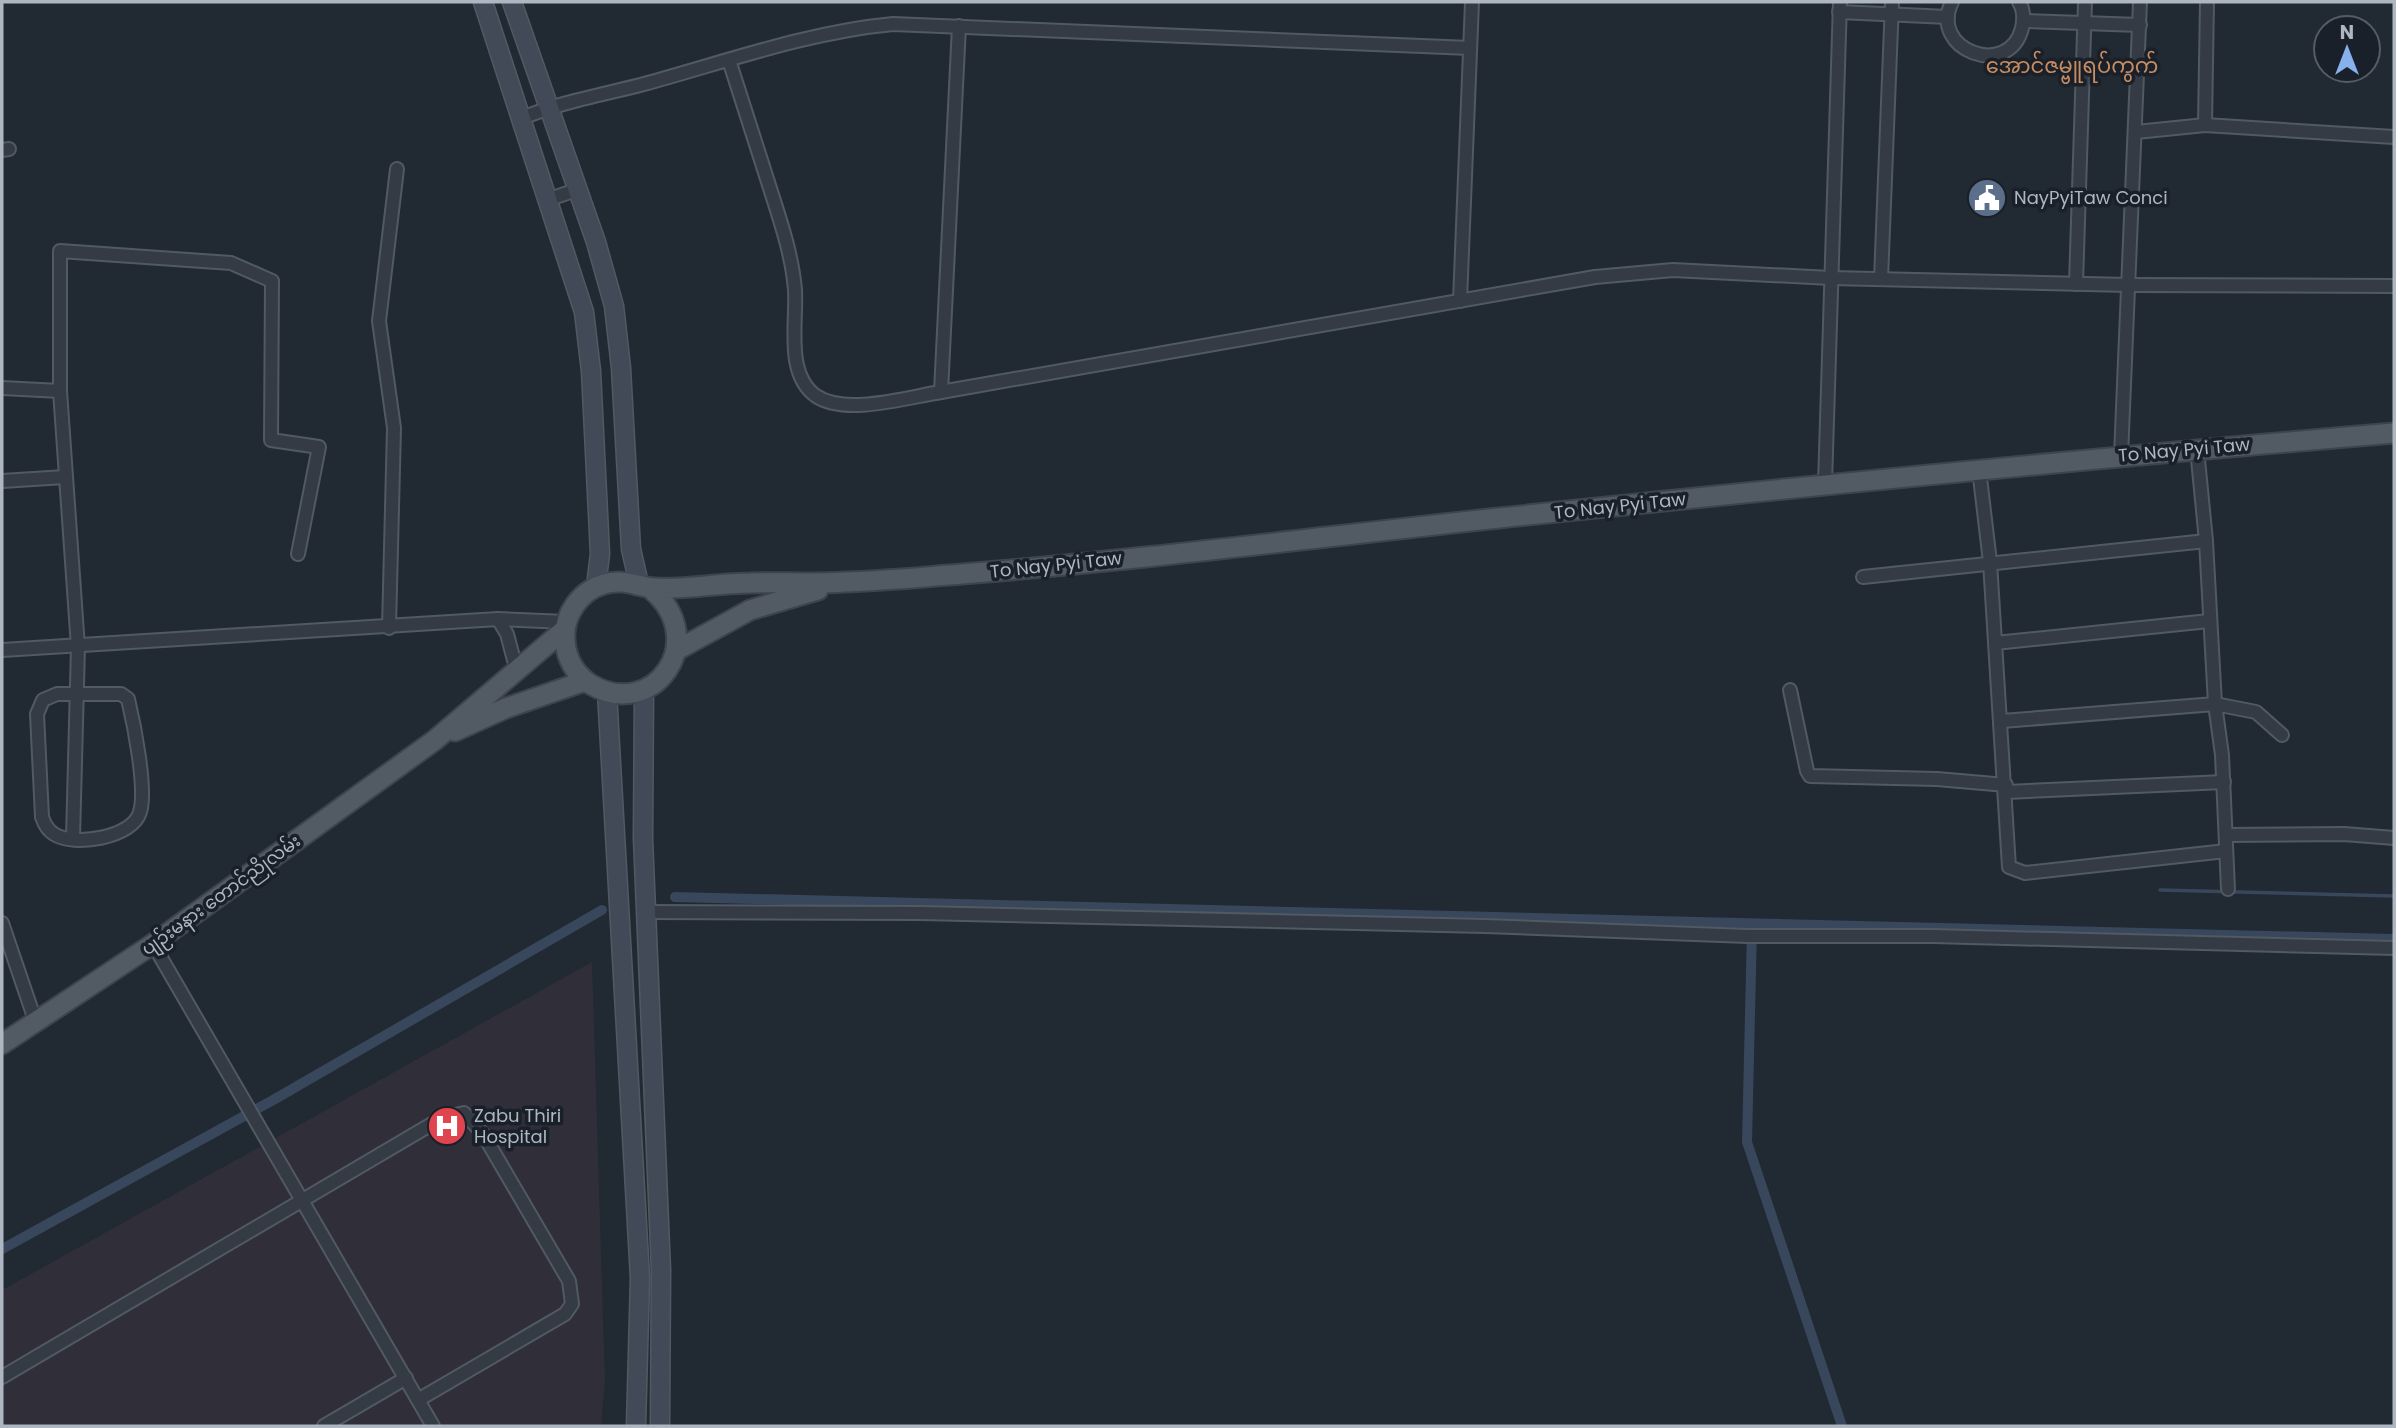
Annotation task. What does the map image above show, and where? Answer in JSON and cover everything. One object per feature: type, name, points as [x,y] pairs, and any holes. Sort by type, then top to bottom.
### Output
[{"type":"main road","points":[[482,2],[584,312],[591,371],[600,554],[596,586]]},
{"type":"main road","points":[[512,2],[614,306],[621,368],[631,549],[645,586],[664,600],[674,615],[678,632],[677,650],[665,674],[643,689],[629,693],[607,692],[585,681],[573,667],[566,650],[565,626]]},
{"type":"main road","name":"To Nay Pyi Taw","points":[[846,583],[1031,568],[1979,469],[2394,433]]},
{"type":"main road","points":[[435,740],[565,626],[576,603],[596,586],[610,582],[645,586],[846,583]]},
{"type":"main road","points":[[677,650],[750,610],[846,583]]},
{"type":"main road","points":[[435,740],[506,708],[585,681]]},
{"type":"main road","points":[[643,689],[642,774],[646,912],[661,1270],[660,1426]]},
{"type":"main road","points":[[607,692],[640,1278],[636,1426]]},
{"type":"main road","name":"ပျဉ်းမနား တောင်ညိုလမ်း","points":[[2,1044],[153,944],[435,740]]},
{"type":"street","points":[[1460,302],[1472,2]]},
{"type":"street","points":[[1952,2],[1948,17],[1956,42],[1966,51],[1988,57],[2012,46],[2020,35],[2024,21],[2019,2]]},
{"type":"street","points":[[2076,284],[2085,2]]},
{"type":"street","points":[[2121,456],[2140,2]]},
{"type":"street","points":[[2205,125],[2207,2]]},
{"type":"street","points":[[1825,484],[1840,7],[1891,8],[1948,17]]},
{"type":"street","points":[[1881,279],[1891,8]]},
{"type":"street","points":[[2024,21],[2140,24]]},
{"type":"street","points":[[520,118],[549,107],[859,27],[893,24],[1469,48]]},
{"type":"street","points":[[941,392],[959,26]]},
{"type":"street","points":[[729,60],[789,250],[795,290],[797,363],[804,384],[817,396],[834,404],[854,406],[941,392],[1595,277],[1673,270],[1831,278],[2076,284],[2394,286]]},
{"type":"street","points":[[2136,132],[2205,125],[2394,137]]},
{"type":"street","points":[[389,628],[394,428],[379,321],[397,169]]},
{"type":"street","points":[[547,200],[576,190]]},
{"type":"street","points":[[73,838],[78,648],[60,390],[60,251],[230,263],[272,281],[271,440],[319,447],[298,554]]},
{"type":"street","points":[[2,388],[60,390]]},
{"type":"street","points":[[2197,449],[2206,541],[2215,704],[2224,782],[2228,889]]},
{"type":"street","points":[[1979,469],[1996,643],[2008,863],[2016,872],[2226,851]]},
{"type":"street","points":[[2,481],[65,477]]},
{"type":"street","points":[[1863,577],[2206,541]]},
{"type":"street","points":[[498,619],[508,634],[516,668]]},
{"type":"street","points":[[2,650],[78,648],[498,619],[565,626]]},
{"type":"street","points":[[1996,643],[2210,621]]},
{"type":"street","points":[[1790,690],[1807,771],[1811,776],[1948,779],[2006,789],[2224,782]]},
{"type":"street","points":[[121,694],[128,699],[141,802],[135,823],[124,832],[113,836],[73,838],[52,833],[42,817],[37,714],[43,700],[48,697],[121,694]]},
{"type":"street","points":[[2001,721],[2215,704],[2256,712],[2282,735]]},
{"type":"street","points":[[2226,835],[2344,834],[2394,838]]},
{"type":"street","points":[[646,912],[921,912],[1485,926],[1750,936],[1933,936],[2394,948]]},
{"type":"street","points":[[2,923],[36,1023]]},
{"type":"street","points":[[153,944],[433,1426]]},
{"type":"street","points":[[2,1377],[452,1114],[470,1116],[484,1133],[569,1281],[572,1304],[565,1314],[418,1400]]},
{"type":"street","points":[[324,1426],[406,1378]]},
{"type":"shaded area","name":"Zabu Thiri Hospital","points":[[592,962],[605,1382],[601,1426],[2,1426],[2,1290]]},
{"type":"waterway","points":[[2160,890],[2394,896]]},
{"type":"waterway","points":[[675,897],[2394,939]]},
{"type":"waterway","points":[[2,1249],[275,1099],[602,910]]},
{"type":"waterway","points":[[1752,929],[1747,1142],[1842,1426]]},
{"type":"place","name":"NayPyiTaw Conci","points":[[1987,198]]},
{"type":"place","name":"Zabu Thiri Hospital","points":[[447,1126]]},
{"type":"district","name":"အောင်ဇမ္ဗူရပ်ကွက်","points":[[2072,66]]}]
